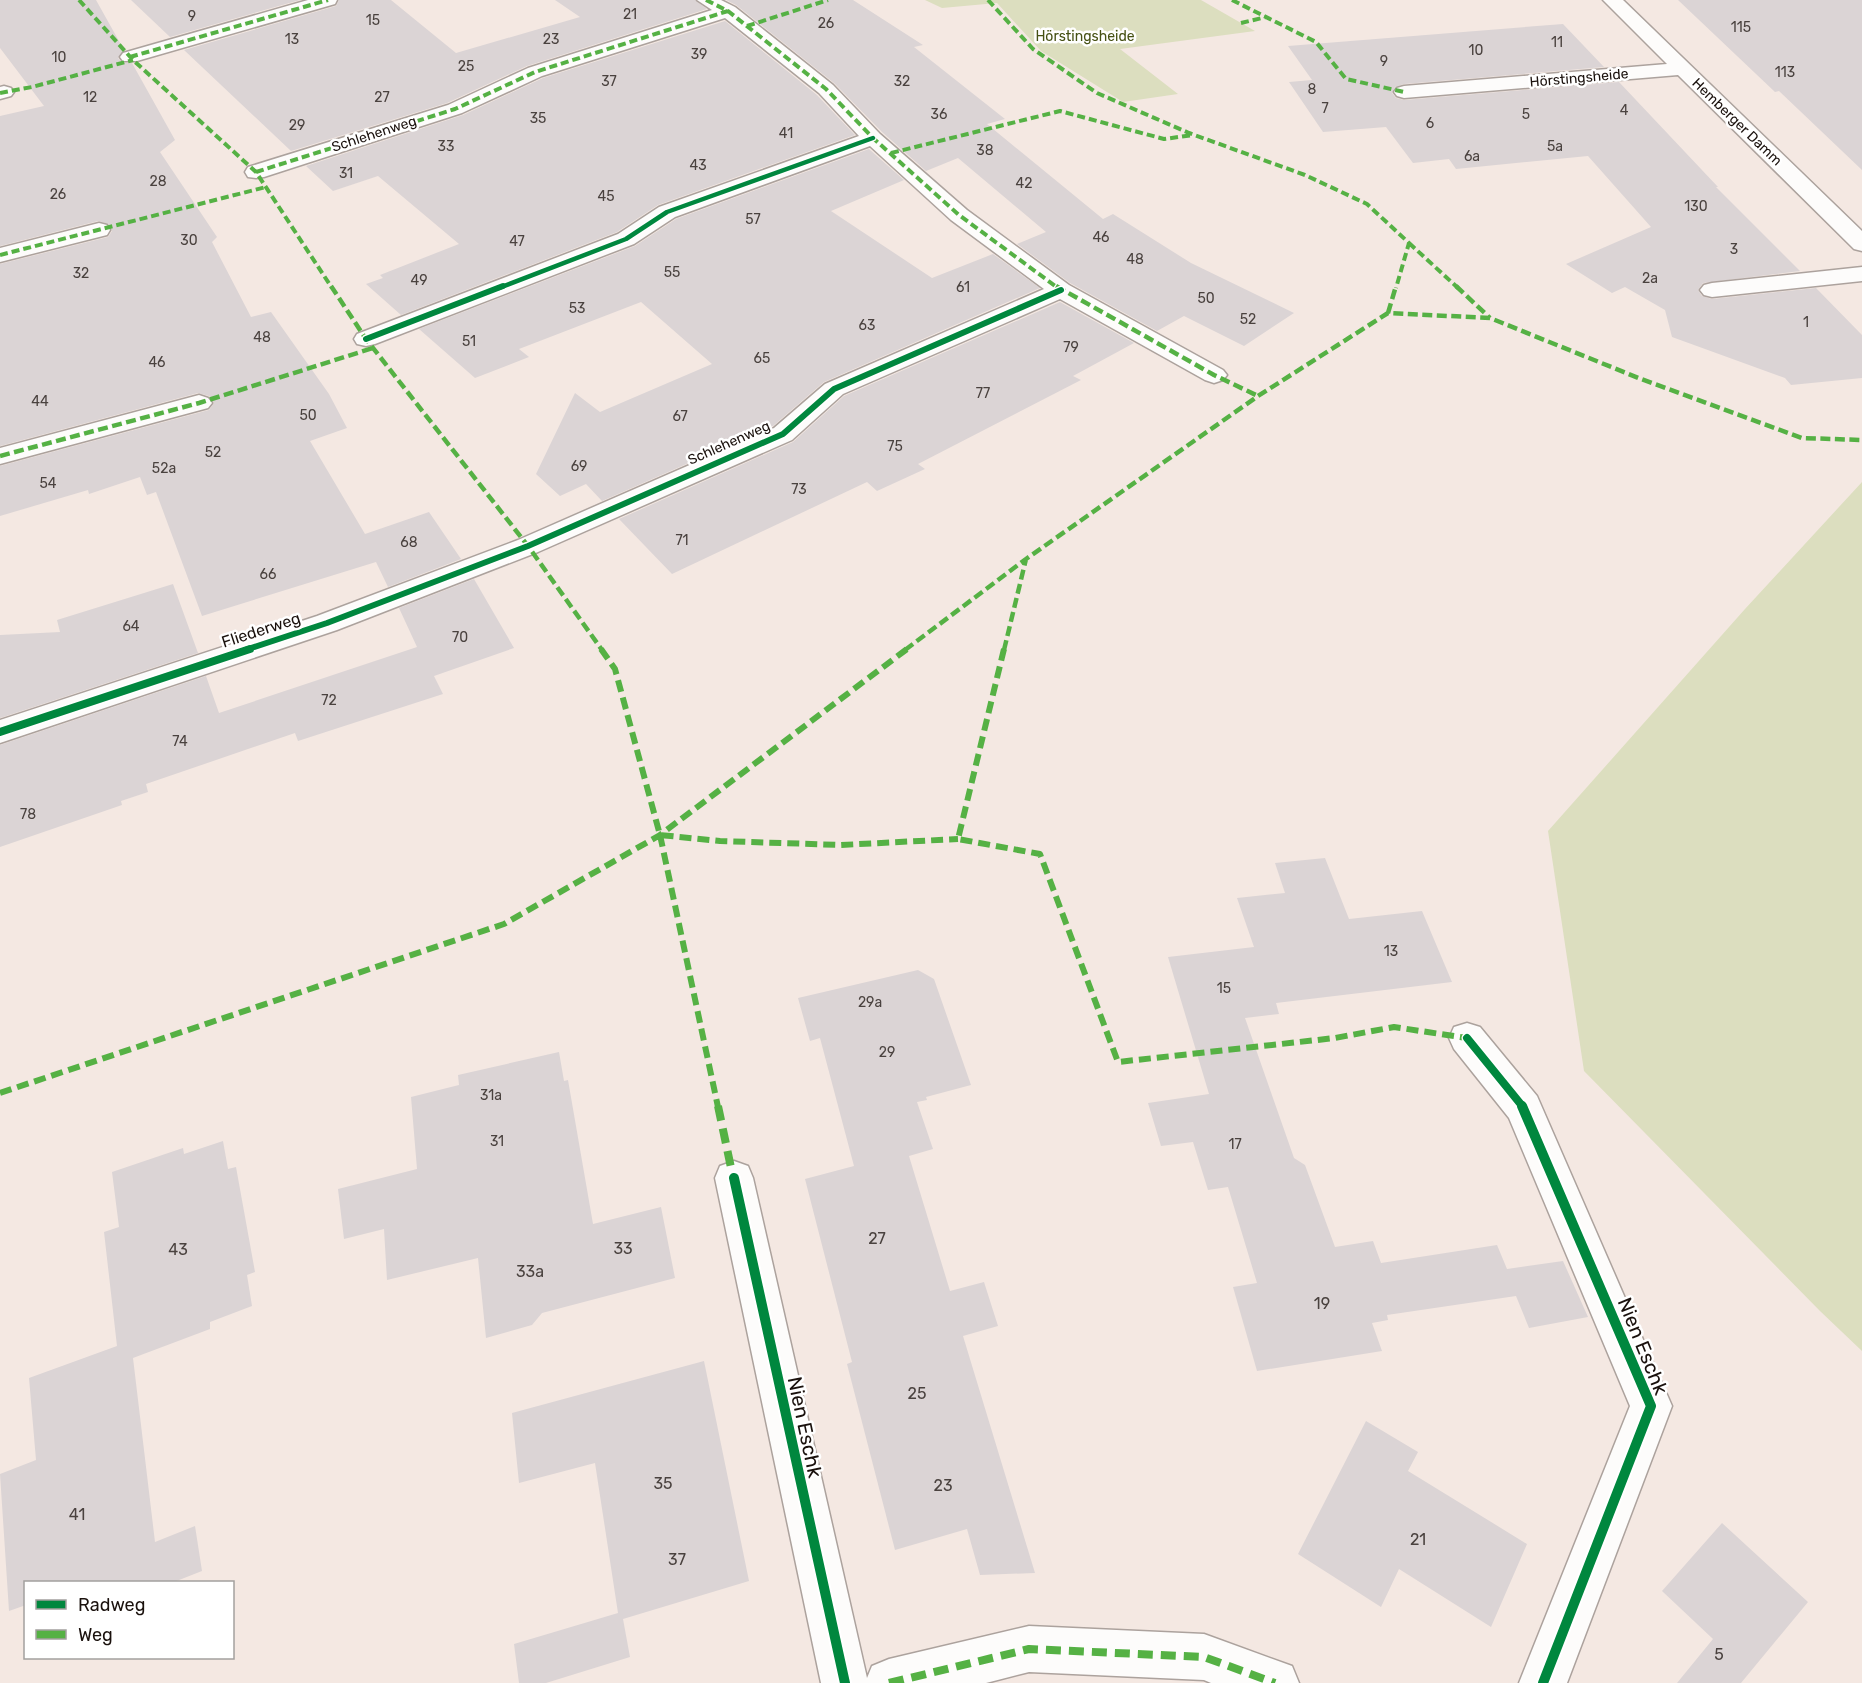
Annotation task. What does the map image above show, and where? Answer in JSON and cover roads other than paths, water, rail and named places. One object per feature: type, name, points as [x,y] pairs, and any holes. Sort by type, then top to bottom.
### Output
[{"type":"street","points":[[130,57],[328,0]]},
{"type":"street","points":[[706,0],[728,11],[826,89],[873,138],[959,215],[1061,290],[1214,375]]},
{"type":"street","name":"Hemberger Damm","points":[[1612,0],[1862,244]]},
{"type":"street","name":"Schlehenweg","points":[[256,172],[455,109],[535,72],[728,11]]},
{"type":"street","name":"Hörstingsheide","points":[[1404,92],[1683,69]]},
{"type":"street","points":[[366,339],[626,239],[667,212],[873,138]]},
{"type":"street","points":[[1832,213],[1862,210]]},
{"type":"street","points":[[0,255],[99,230]]},
{"type":"street","points":[[1712,290],[1862,274]]},
{"type":"street","name":"Schlehenweg","points":[[528,546],[783,434],[834,389],[1061,290]]},
{"type":"street","points":[[0,456],[198,404]]},
{"type":"street","name":"Fliederweg","points":[[0,732],[327,623],[528,546]]},
{"type":"street","name":"Nien Eschk","points":[[1467,1038],[1524,1108],[1651,1406],[1543,1683]]},
{"type":"street","name":"Nien Eschk","points":[[734,1178],[845,1683]]},
{"type":"street","points":[[889,1683],[1029,1649],[1204,1657],[1275,1683]]}]
